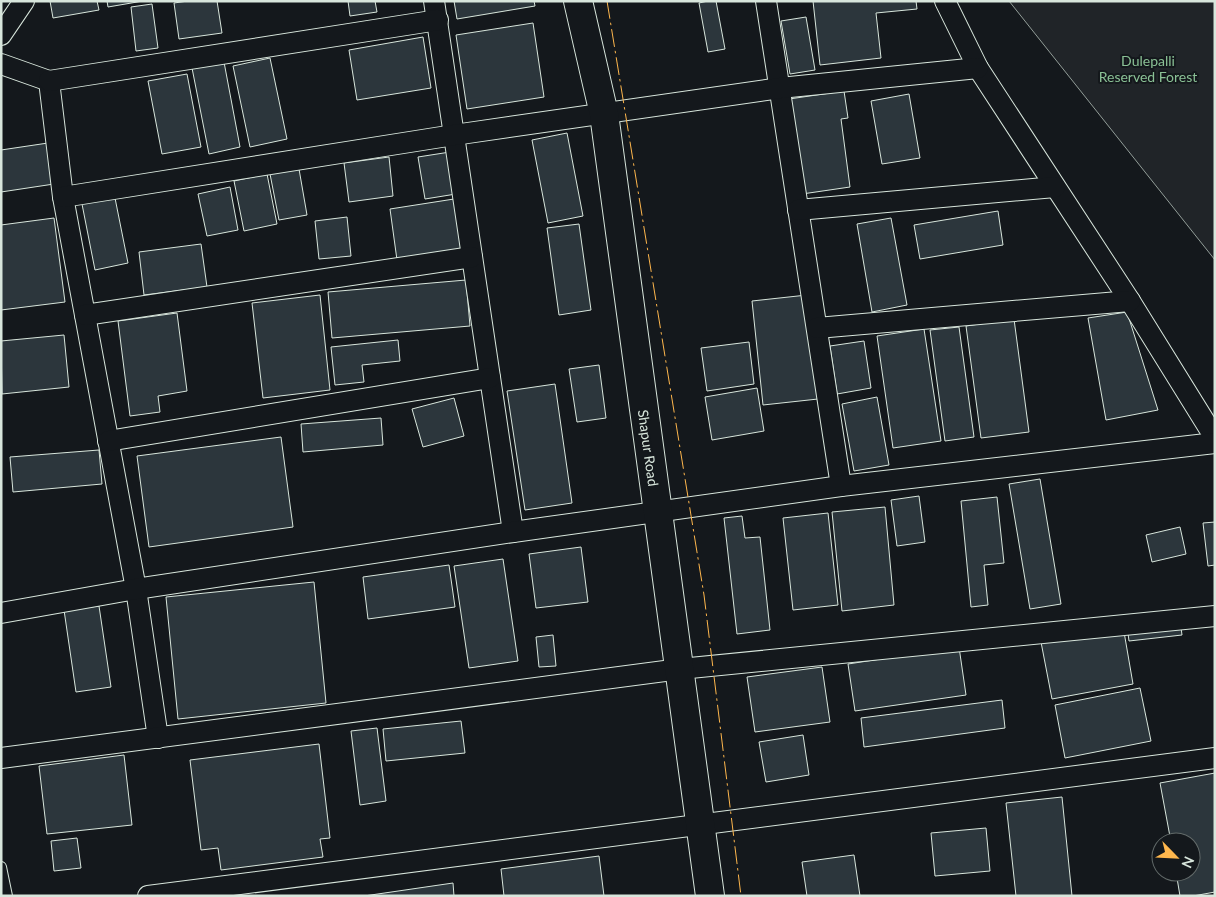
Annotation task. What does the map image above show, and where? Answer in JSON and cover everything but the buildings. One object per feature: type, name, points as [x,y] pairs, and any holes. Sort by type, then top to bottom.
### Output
[{"type":"street","points":[[1,35],[24,1]]},
{"type":"street","name":"Shapur Road","points":[[578,1],[604,114],[710,896]]},
{"type":"street","points":[[766,1],[841,486]]},
{"type":"street","points":[[945,1],[978,68],[1130,301],[1215,438]]},
{"type":"street","points":[[1,64],[49,81],[436,10],[512,532]]},
{"type":"street","points":[[63,197],[454,135],[780,88],[978,68]]},
{"type":"street","points":[[49,81],[63,197],[136,589],[158,738]]},
{"type":"street","points":[[798,210],[1055,187]]},
{"type":"street","points":[[85,315],[472,257]]},
{"type":"street","points":[[816,328],[1130,301]]},
{"type":"street","points":[[108,441],[490,378]]},
{"type":"street","points":[[2,609],[512,532],[841,486],[1215,443]]},
{"type":"street","points":[[1,758],[680,669],[1215,616]]},
{"type":"street","points":[[148,896],[701,826],[1215,758]]},
{"type":"lane","points":[[1,867],[7,896]]},
{"type":"green space","name":"Dulepalli Reserved Forest","points":[[1009,1],[1215,1],[1215,260]]},
{"type":"power","points":[[607,1],[704,595],[741,896]]}]
